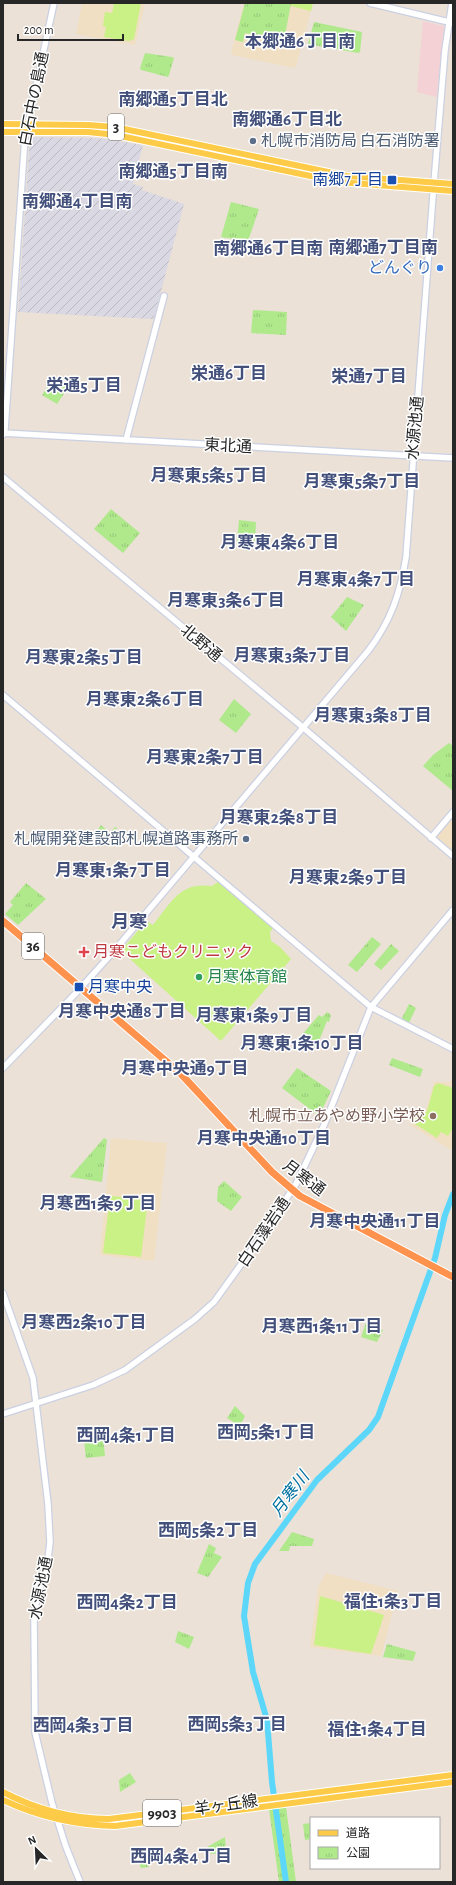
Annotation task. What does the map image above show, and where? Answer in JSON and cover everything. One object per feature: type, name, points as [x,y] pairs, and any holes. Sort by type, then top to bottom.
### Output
[{"type":"highway","name":"月寒通","points":[[3,921],[82,987],[181,1074],[272,1172],[293,1190],[316,1205],[453,1277]]},
{"type":"main road","name":"3","points":[[3,124],[88,125],[122,128],[347,176],[453,184]]},
{"type":"main road","name":"3","points":[[3,132],[88,132],[116,135],[331,180],[453,191]]},
{"type":"main road","name":"羊ヶ丘線","points":[[3,1800],[32,1813],[57,1820],[115,1826],[270,1802],[283,1797],[453,1775]]},
{"type":"main road","name":"羊ヶ丘線","points":[[3,1792],[36,1807],[55,1813],[85,1818],[125,1818],[270,1802],[285,1804],[453,1782]]},
{"type":"street","name":"白石中の島通","points":[[3,434],[26,124],[54,3]]},
{"type":"street","points":[[370,3],[450,23]]},
{"type":"street","name":"水源池通","points":[[3,1068],[82,987],[368,652],[390,618],[401,588],[406,557],[433,190],[452,3]]},
{"type":"street","points":[[126,440],[164,296]]},
{"type":"street","name":"東北通","points":[[3,434],[453,458]]},
{"type":"street","name":"北野通","points":[[3,477],[303,728],[453,856]]},
{"type":"street","points":[[3,695],[372,1007],[453,1049]]},
{"type":"street","points":[[431,838],[453,812]]},
{"type":"street","name":"白石藻岩通","points":[[3,1414],[93,1385],[125,1370],[204,1312],[226,1288],[293,1190],[324,1123],[372,1007],[453,910]]},
{"type":"street","name":"水源池通","points":[[3,1293],[28,1363],[37,1402],[49,1516],[50,1542],[47,1567],[37,1599],[34,1616],[34,1719],[37,1745],[57,1820],[80,1882]]},
{"type":"shaded area","points":[[82,3],[145,3],[135,45],[76,34]]},
{"type":"shaded area","points":[[244,3],[313,3],[296,66],[294,68],[232,55],[231,53]]},
{"type":"shaded area","points":[[423,21],[443,26],[444,28],[436,97],[417,92]]},
{"type":"shaded area","points":[[30,138],[98,138],[143,145],[133,184],[143,187],[142,190],[184,204],[154,318],[18,312]]},
{"type":"shaded area","points":[[453,816],[453,852],[436,837],[436,835]]},
{"type":"shaded area","name":"札幌市立あやめ野小学校","points":[[453,1077],[453,1151],[410,1125],[409,1119],[418,1112],[425,1112],[434,1082],[450,1082]]},
{"type":"shaded area","points":[[111,1138],[167,1143],[154,1261],[100,1255]]},
{"type":"shaded area","points":[[326,1573],[398,1591],[381,1656],[310,1647],[318,1587]]},
{"type":"green space","points":[[114,3],[141,3],[134,39],[129,41],[104,37],[106,27],[103,26],[105,12],[112,13]]},
{"type":"green space","points":[[245,3],[291,3],[284,41],[245,33],[243,42],[235,40]]},
{"type":"green space","points":[[291,3],[313,3],[311,11],[291,6]]},
{"type":"green space","points":[[314,22],[362,32],[360,52],[358,53],[308,44]]},
{"type":"green space","points":[[145,53],[174,58],[168,77],[141,70],[140,68]]},
{"type":"green space","points":[[231,202],[259,209],[248,241],[221,237]]},
{"type":"green space","points":[[253,310],[287,312],[286,335],[251,333]]},
{"type":"green space","points":[[54,377],[69,386],[57,404],[42,395]]},
{"type":"green space","points":[[111,509],[140,533],[123,553],[94,529]]},
{"type":"green space","points":[[239,520],[256,522],[255,542],[247,551],[237,542]]},
{"type":"green space","points":[[347,597],[364,605],[346,631],[331,617]]},
{"type":"green space","points":[[234,699],[251,714],[236,733],[219,720]]},
{"type":"green space","points":[[449,743],[453,746],[453,791],[423,766],[433,755]]},
{"type":"green space","points":[[101,825],[110,833],[115,827],[117,828],[107,840],[97,831]]},
{"type":"green space","points":[[219,881],[274,927],[270,932],[271,941],[280,947],[291,959],[221,1041],[121,951],[146,921],[153,925],[177,895],[192,887],[212,886]]},
{"type":"green space","points":[[26,883],[46,899],[18,925],[5,914],[13,905],[10,902]]},
{"type":"green space","points":[[372,937],[381,944],[357,972],[348,965]]},
{"type":"green space","points":[[391,944],[399,951],[381,970],[374,964]]},
{"type":"green space","points":[[409,1004],[416,1008],[409,1023],[401,1020]]},
{"type":"green space","points":[[327,1012],[331,1015],[329,1022],[327,1021],[319,1041],[313,1049],[299,1038],[319,1015],[322,1017]]},
{"type":"green space","points":[[392,1058],[423,1069],[420,1077],[389,1065]]},
{"type":"green space","points":[[297,1068],[331,1091],[319,1116],[282,1088]]},
{"type":"green space","name":"札幌市立あやめ野小学校","points":[[438,1083],[453,1088],[453,1128],[448,1136],[441,1132],[437,1138],[412,1122],[411,1118],[419,1113],[425,1113],[427,1111],[434,1086]]},
{"type":"green space","points":[[104,1138],[107,1140],[102,1182],[70,1177]]},
{"type":"green space","points":[[224,1181],[242,1197],[231,1211],[217,1201],[218,1187]]},
{"type":"green space","points":[[110,1196],[148,1199],[141,1257],[103,1253]]},
{"type":"green space","points":[[366,1323],[383,1330],[377,1342],[361,1337]]},
{"type":"green space","points":[[235,1406],[245,1416],[240,1426],[227,1418]]},
{"type":"green space","points":[[103,1438],[105,1456],[86,1458],[84,1440]]},
{"type":"green space","points":[[292,1532],[314,1539],[312,1546],[290,1546],[289,1551],[279,1551]]},
{"type":"green space","points":[[209,1544],[216,1548],[214,1553],[222,1557],[208,1577],[197,1573]]},
{"type":"green space","points":[[320,1596],[384,1615],[371,1654],[314,1645]]},
{"type":"green space","points":[[178,1631],[194,1637],[189,1649],[175,1642]]},
{"type":"green space","points":[[387,1644],[416,1652],[413,1661],[383,1657]]},
{"type":"green space","points":[[130,1773],[136,1782],[120,1792],[119,1780]]},
{"type":"green space","points":[[286,1807],[296,1882],[279,1882],[269,1809]]},
{"type":"green space","points":[[310,1823],[310,1839],[305,1840],[303,1824]]},
{"type":"green space","points":[[225,1837],[226,1850],[222,1849],[222,1853],[211,1854],[207,1847]]},
{"type":"green space","points":[[148,1852],[150,1860],[147,1861],[149,1867],[141,1868],[136,1855]]},
{"type":"waterway","name":"月寒川","points":[[286,1882],[272,1782],[267,1720],[253,1672],[244,1616],[248,1583],[255,1564],[317,1480],[369,1430],[378,1417],[435,1258],[445,1215],[453,1194]]},
{"type":"place","name":"札幌市消防局 白石消防署","points":[[253,141]]},
{"type":"place","name":"南郷7丁目","points":[[392,180]]},
{"type":"place","name":"どんぐり","points":[[440,268]]},
{"type":"place","name":"札幌開発建設部札幌道路事務所","points":[[246,839]]},
{"type":"place","name":"月寒こどもクリニック","points":[[84,952]]},
{"type":"place","name":"月寒体育館","points":[[199,977]]},
{"type":"place","name":"月寒中央","points":[[79,987]]},
{"type":"place","name":"札幌市立あやめ野小学校","points":[[433,1116]]},
{"type":"district","name":"本郷通6丁目南","points":[[300,41]]},
{"type":"district","name":"南郷通5丁目北","points":[[173,99]]},
{"type":"district","name":"南郷通6丁目北","points":[[287,119]]},
{"type":"district","name":"南郷通5丁目南","points":[[173,171]]},
{"type":"district","name":"南郷通4丁目南","points":[[77,201]]},
{"type":"district","name":"南郷通7丁目南","points":[[383,247]]},
{"type":"district","name":"南郷通6丁目南","points":[[268,248]]},
{"type":"district","name":"栄通6丁目","points":[[229,373]]},
{"type":"district","name":"栄通7丁目","points":[[369,376]]},
{"type":"district","name":"栄通5丁目","points":[[84,385]]},
{"type":"district","name":"月寒東5条5丁目","points":[[209,475]]},
{"type":"district","name":"月寒東5条7丁目","points":[[362,481]]},
{"type":"district","name":"月寒東4条6丁目","points":[[280,542]]},
{"type":"district","name":"月寒東4条7丁目","points":[[356,579]]},
{"type":"district","name":"月寒東3条6丁目","points":[[226,600]]},
{"type":"district","name":"月寒東3条7丁目","points":[[292,655]]},
{"type":"district","name":"月寒東2条5丁目","points":[[84,657]]},
{"type":"district","name":"月寒東2条6丁目","points":[[145,699]]},
{"type":"district","name":"月寒東3条8丁目","points":[[373,715]]},
{"type":"district","name":"月寒東2条7丁目","points":[[205,757]]},
{"type":"district","name":"月寒東2条8丁目","points":[[279,817]]},
{"type":"district","name":"月寒東1条7丁目","points":[[113,870]]},
{"type":"district","name":"月寒東2条9丁目","points":[[348,877]]},
{"type":"district","name":"月寒","points":[[129,923]]},
{"type":"district","name":"月寒中央通8丁目","points":[[122,1011]]},
{"type":"district","name":"月寒東1条9丁目","points":[[254,1015]]},
{"type":"district","name":"月寒東1条10丁目","points":[[302,1043]]},
{"type":"district","name":"月寒中央通9丁目","points":[[185,1068]]},
{"type":"district","name":"月寒中央通10丁目","points":[[264,1138]]},
{"type":"district","name":"月寒西1条9丁目","points":[[98,1203]]},
{"type":"district","name":"月寒中央通11丁目","points":[[375,1221]]},
{"type":"district","name":"月寒西2条10丁目","points":[[84,1322]]},
{"type":"district","name":"月寒西1条11丁目","points":[[322,1326]]},
{"type":"district","name":"西岡5条1丁目","points":[[266,1432]]},
{"type":"district","name":"西岡4条1丁目","points":[[126,1435]]},
{"type":"district","name":"西岡5条2丁目","points":[[208,1530]]},
{"type":"district","name":"福住1条3丁目","points":[[393,1601]]},
{"type":"district","name":"西岡4条2丁目","points":[[127,1602]]},
{"type":"district","name":"西岡5条3丁目","points":[[237,1724]]},
{"type":"district","name":"西岡4条3丁目","points":[[83,1725]]},
{"type":"district","name":"福住1条4丁目","points":[[377,1729]]},
{"type":"district","name":"西岡4条4丁目","points":[[181,1856]]}]
